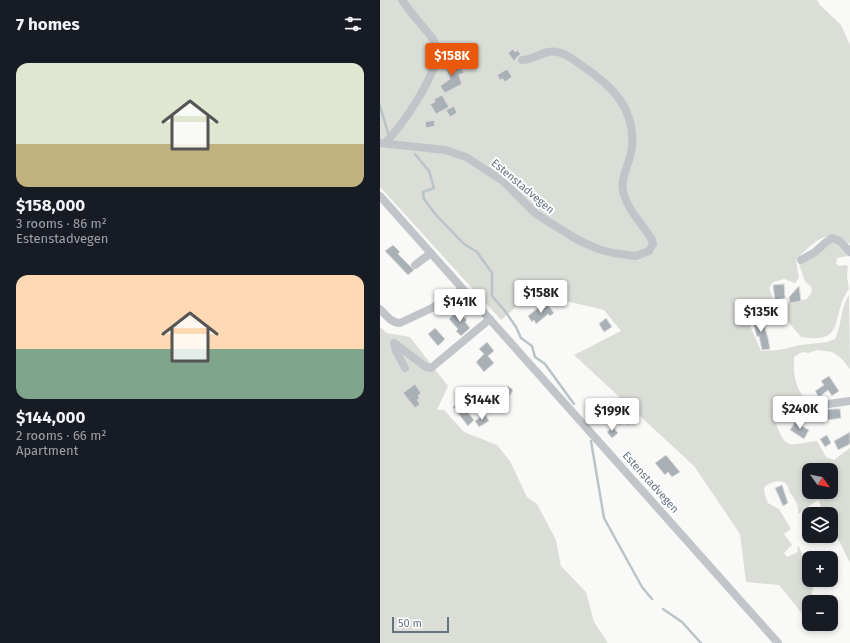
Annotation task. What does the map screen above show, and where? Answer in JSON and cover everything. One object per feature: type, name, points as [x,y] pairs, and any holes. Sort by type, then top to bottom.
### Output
[{"type":"street","name":"Estenstadvegen","points":[[383,143],[398,129],[421,92],[432,72],[437,52],[436,44],[433,39],[402,0]]},
{"type":"street","name":"Estenstadvegen","points":[[383,143],[445,150],[466,157],[503,181],[536,214],[578,240],[613,254],[636,256],[649,251],[653,244],[652,240],[629,205],[622,188],[631,156],[632,138],[630,120],[620,99],[607,84],[597,76],[562,53],[552,52],[522,60]]},
{"type":"street","name":"Estenstadvegen","points":[[380,196],[778,643]]},
{"type":"street","points":[[801,260],[815,252],[832,238],[840,240],[850,252]]},
{"type":"street","points":[[415,265],[431,253]]},
{"type":"street","points":[[380,310],[391,320],[396,323],[400,323],[432,308],[463,289]]},
{"type":"street","points":[[405,368],[396,351],[394,343],[426,367],[431,368],[490,319]]},
{"type":"street","points":[[821,405],[850,401]]},
{"type":"shaded area","points":[[380,0],[817,0],[820,5],[841,25],[850,45],[850,244],[834,236],[820,239],[810,246],[796,260],[799,278],[795,283],[784,279],[773,282],[769,288],[774,301],[778,302],[785,300],[790,303],[807,299],[812,288],[805,281],[799,265],[828,244],[837,241],[848,256],[837,258],[836,264],[840,266],[848,266],[847,277],[849,289],[843,299],[836,325],[832,332],[826,336],[816,338],[801,337],[780,312],[768,312],[749,317],[748,321],[761,351],[779,350],[800,345],[827,342],[835,339],[844,305],[849,295],[850,369],[841,358],[832,352],[818,350],[808,353],[802,352],[794,357],[794,370],[798,388],[810,402],[809,404],[796,407],[775,421],[782,438],[786,442],[794,444],[817,441],[826,457],[834,460],[850,448],[850,563],[838,539],[838,507],[822,507],[818,500],[808,507],[802,507],[802,511],[798,514],[797,503],[790,493],[787,485],[778,481],[769,484],[764,488],[768,503],[779,509],[791,529],[784,534],[792,545],[784,553],[787,557],[798,552],[797,548],[799,546],[802,554],[802,587],[813,587],[812,595],[802,595],[802,613],[779,585],[746,582],[740,534],[694,466],[574,355],[621,331],[604,310],[532,293],[501,320],[380,187]]},
{"type":"shaded area","points":[[380,327],[387,333],[410,337],[448,386],[437,410],[444,410],[464,432],[497,445],[510,461],[527,497],[537,504],[556,540],[561,566],[586,592],[594,622],[608,643],[380,643]]},
{"type":"building","points":[[513,49],[515,52],[518,50],[521,55],[514,61],[508,53]]},
{"type":"building","points":[[452,60],[455,67],[460,64],[464,73],[459,75],[462,84],[445,93],[440,86],[450,79],[444,64]]},
{"type":"building","points":[[507,69],[512,77],[505,82],[503,79],[500,80],[497,75]]},
{"type":"building","points":[[442,95],[449,107],[436,114],[430,104],[435,102],[434,99]]},
{"type":"building","points":[[454,106],[457,113],[450,117],[446,110]]},
{"type":"building","points":[[434,120],[435,126],[426,128],[425,122]]},
{"type":"building","points":[[393,245],[400,252],[398,254],[414,270],[408,275],[385,251]]},
{"type":"building","points":[[784,284],[785,298],[775,300],[773,285]]},
{"type":"building","points":[[799,286],[801,301],[790,303],[789,297]]},
{"type":"building","points":[[548,305],[554,313],[550,316],[548,314],[536,324],[534,320],[532,322],[528,316],[539,307],[542,306],[544,308]]},
{"type":"building","points":[[458,311],[467,320],[465,322],[470,328],[461,336],[456,331],[458,329],[449,319]]},
{"type":"building","points":[[758,316],[760,322],[763,321],[770,349],[762,350],[759,336],[757,337],[752,318]]},
{"type":"building","points":[[606,318],[612,327],[604,332],[599,324]]},
{"type":"building","points":[[435,328],[445,339],[438,346],[428,334]]},
{"type":"building","points":[[487,342],[494,351],[488,356],[494,363],[484,372],[476,362],[484,354],[479,349]]},
{"type":"building","points":[[829,376],[839,391],[832,396],[828,390],[819,397],[815,391],[824,385],[821,381]]},
{"type":"building","points":[[415,384],[421,393],[418,396],[420,398],[417,400],[420,404],[415,408],[403,393]]},
{"type":"building","points":[[508,386],[513,390],[508,398],[503,395]]},
{"type":"building","points":[[459,402],[474,420],[468,426],[453,407]]},
{"type":"building","points":[[840,409],[841,418],[821,421],[820,410]]},
{"type":"building","points":[[628,412],[634,419],[627,425],[624,422],[620,425],[614,419],[619,415],[621,417]]},
{"type":"building","points":[[485,414],[489,421],[479,427],[475,421]]},
{"type":"building","points":[[795,422],[809,430],[804,439],[790,430]]},
{"type":"building","points":[[613,427],[618,433],[612,438],[607,432]]},
{"type":"building","points":[[850,432],[850,444],[838,450],[834,441]]},
{"type":"building","points":[[827,435],[831,443],[825,447],[820,439]]},
{"type":"building","points":[[666,455],[680,472],[672,477],[668,472],[665,475],[655,463]]},
{"type":"building","points":[[782,485],[788,503],[783,506],[775,488]]},
{"type":"waterway","points":[[380,106],[388,133]]},
{"type":"waterway","points":[[415,154],[429,171],[434,188],[423,192],[424,199],[436,215],[464,244],[477,252],[492,273],[492,296],[505,311],[516,327],[521,338],[532,346],[535,357],[545,364],[574,404]]},
{"type":"waterway","points":[[591,441],[604,518],[642,587],[652,599]]},
{"type":"waterway","points":[[663,609],[682,622],[701,643]]}]
